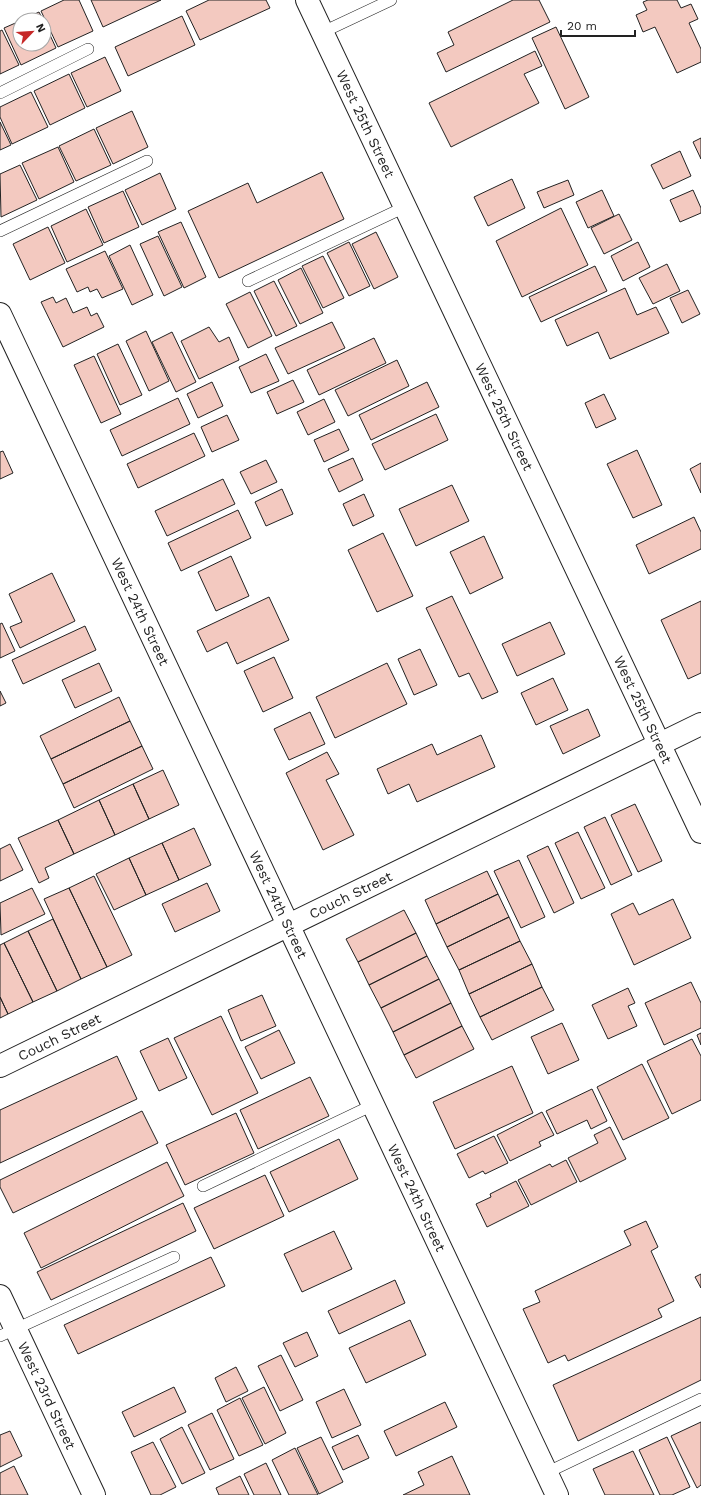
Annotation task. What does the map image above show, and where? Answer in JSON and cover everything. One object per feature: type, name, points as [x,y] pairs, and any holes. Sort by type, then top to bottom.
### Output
[{"type":"street","name":"West 25th Street","points":[[307,0],[701,832]]},
{"type":"street","name":"West 24th Street","points":[[0,314],[556,1495]]},
{"type":"street","name":"Couch Street","points":[[0,1066],[701,724]]},
{"type":"street","name":"West 23rd Street","points":[[0,1296],[8,1332],[94,1495]]},
{"type":"lane","points":[[323,32],[391,0]]},
{"type":"lane","points":[[0,93],[88,49]]},
{"type":"lane","points":[[0,231],[147,161]]},
{"type":"lane","points":[[248,281],[405,207]]},
{"type":"lane","points":[[203,1186],[373,1105]]},
{"type":"lane","points":[[8,1332],[174,1257]]},
{"type":"lane","points":[[546,1473],[701,1399]]},
{"type":"building","points":[[64,0],[79,0],[93,31],[58,47],[52,34],[52,12],[41,11]]},
{"type":"building","points":[[91,0],[161,0],[103,27]]},
{"type":"building","points":[[209,0],[266,0],[270,8],[200,40],[186,11]]},
{"type":"building","points":[[513,0],[539,0],[550,22],[446,72],[437,53],[454,45],[448,32]]},
{"type":"building","points":[[648,0],[677,0],[681,8],[691,4],[698,19],[689,23],[701,49],[701,62],[677,73],[655,27],[643,32],[636,15],[647,10],[643,2]]},
{"type":"building","points":[[182,16],[195,45],[128,76],[115,47]]},
{"type":"building","points":[[12,24],[12,45],[4,28]]},
{"type":"building","points":[[556,27],[589,97],[565,109],[532,38]]},
{"type":"building","points":[[2,30],[19,65],[0,74],[0,31]]},
{"type":"building","points":[[52,39],[56,48],[52,50]]},
{"type":"building","points":[[535,51],[542,66],[524,74],[539,103],[451,147],[429,103]]},
{"type":"building","points":[[15,52],[48,52],[21,65]]},
{"type":"building","points":[[105,57],[121,91],[87,107],[71,73]]},
{"type":"building","points":[[69,74],[85,108],[50,125],[34,91]]},
{"type":"building","points":[[31,92],[48,127],[12,144],[0,117],[0,107]]},
{"type":"building","points":[[132,111],[148,147],[113,164],[96,128]]},
{"type":"building","points":[[0,122],[11,145],[0,150]]},
{"type":"building","points":[[94,129],[111,165],[76,181],[59,146]]},
{"type":"building","points":[[701,138],[701,159],[693,142]]},
{"type":"building","points":[[58,147],[74,182],[39,199],[22,163]]},
{"type":"building","points":[[680,151],[691,176],[663,189],[651,165]]},
{"type":"building","points":[[20,165],[37,200],[1,217],[0,174]]},
{"type":"building","points":[[322,172],[344,219],[219,278],[188,211],[248,183],[257,203]]},
{"type":"building","points":[[160,173],[176,209],[142,225],[125,190]]},
{"type":"building","points":[[512,179],[525,208],[488,226],[474,197]]},
{"type":"building","points":[[568,180],[574,195],[544,208],[537,192]]},
{"type":"building","points":[[602,190],[614,216],[588,228],[576,202]]},
{"type":"building","points":[[693,190],[701,208],[701,213],[680,222],[670,200]]},
{"type":"building","points":[[123,191],[139,227],[104,243],[88,207]]},
{"type":"building","points":[[561,208],[588,265],[522,297],[496,241]]},
{"type":"building","points":[[86,209],[103,245],[67,262],[51,226]]},
{"type":"building","points":[[619,214],[632,240],[604,254],[591,228]]},
{"type":"building","points":[[181,222],[206,277],[184,288],[158,232]]},
{"type":"building","points":[[48,227],[65,263],[30,280],[13,244]]},
{"type":"building","points":[[376,232],[398,277],[374,289],[352,244]]},
{"type":"building","points":[[158,236],[182,287],[164,296],[140,244]]},
{"type":"building","points":[[349,242],[370,286],[349,296],[327,253]]},
{"type":"building","points":[[638,242],[650,267],[623,281],[611,256]]},
{"type":"building","points":[[130,245],[153,295],[132,305],[109,256]]},
{"type":"building","points":[[105,251],[123,289],[102,298],[97,289],[90,292],[88,287],[77,292],[66,269]]},
{"type":"building","points":[[323,256],[344,298],[323,308],[302,266]]},
{"type":"building","points":[[667,264],[680,291],[653,304],[639,278]]},
{"type":"building","points":[[595,266],[607,291],[541,322],[529,297]]},
{"type":"building","points":[[301,268],[323,313],[300,324],[278,280]]},
{"type":"building","points":[[274,281],[297,326],[276,336],[254,291]]},
{"type":"building","points":[[625,288],[637,315],[656,307],[669,333],[610,359],[598,332],[567,346],[555,320]]},
{"type":"building","points":[[688,290],[700,314],[682,323],[670,298]]},
{"type":"building","points":[[250,292],[272,336],[248,348],[226,304]]},
{"type":"building","points":[[53,297],[56,303],[66,298],[73,313],[87,307],[91,316],[97,313],[104,327],[63,347],[41,302]]},
{"type":"building","points":[[332,322],[345,348],[288,374],[275,348]]},
{"type":"building","points":[[209,327],[219,342],[229,337],[239,360],[199,379],[181,341]]},
{"type":"building","points":[[146,331],[169,381],[149,391],[126,341]]},
{"type":"building","points":[[172,332],[196,382],[176,392],[152,342]]},
{"type":"building","points":[[374,338],[386,363],[319,395],[307,370]]},
{"type":"building","points":[[118,344],[142,395],[120,405],[97,354]]},
{"type":"building","points":[[266,354],[279,381],[251,393],[239,367]]},
{"type":"building","points":[[94,356],[121,414],[101,423],[74,365]]},
{"type":"building","points":[[397,360],[409,386],[348,416],[335,390]]},
{"type":"building","points":[[293,380],[304,402],[277,414],[267,392]]},
{"type":"building","points":[[212,382],[223,406],[198,418],[187,394]]},
{"type":"building","points":[[427,382],[439,407],[371,440],[359,415]]},
{"type":"building","points":[[604,394],[616,419],[596,428],[585,403]]},
{"type":"building","points":[[178,398],[190,424],[122,456],[110,430]]},
{"type":"building","points":[[324,399],[335,422],[308,435],[297,412]]},
{"type":"building","points":[[436,414],[448,440],[385,470],[372,444]]},
{"type":"building","points":[[227,415],[239,440],[212,452],[201,427]]},
{"type":"building","points":[[339,429],[349,450],[324,462],[314,440]]},
{"type":"building","points":[[194,433],[205,456],[138,488],[127,464]]},
{"type":"building","points":[[637,450],[662,505],[633,518],[607,464]]},
{"type":"building","points":[[3,451],[13,473],[0,479],[0,452]]},
{"type":"building","points":[[353,458],[363,480],[339,492],[328,469]]},
{"type":"building","points":[[266,460],[277,482],[251,494],[240,472]]},
{"type":"building","points":[[701,463],[701,493],[690,469]]},
{"type":"building","points":[[223,479],[235,504],[167,536],[155,511]]},
{"type":"building","points":[[452,485],[469,521],[416,546],[399,509]]},
{"type":"building","points":[[282,489],[293,514],[266,526],[255,502]]},
{"type":"building","points":[[364,494],[374,516],[353,526],[343,504]]},
{"type":"building","points":[[238,510],[251,538],[181,571],[168,543]]},
{"type":"building","points":[[694,517],[701,532],[701,549],[649,574],[636,545]]},
{"type":"building","points":[[383,533],[413,596],[377,612],[348,550]]},
{"type":"building","points":[[484,536],[503,578],[470,594],[450,552]]},
{"type":"building","points":[[231,556],[249,596],[216,611],[198,572]]},
{"type":"building","points":[[52,573],[75,621],[20,648],[10,627],[22,622],[9,594]]},
{"type":"building","points":[[452,596],[498,692],[482,699],[469,673],[459,677],[426,608]]},
{"type":"building","points":[[269,597],[289,640],[237,664],[227,642],[207,652],[197,631]]},
{"type":"building","points":[[701,601],[701,673],[688,679],[661,620]]},
{"type":"building","points":[[550,622],[565,654],[517,676],[502,644]]},
{"type":"building","points":[[2,623],[15,651],[0,658],[0,624]]},
{"type":"building","points":[[85,626],[96,650],[23,684],[12,660]]},
{"type":"building","points":[[420,649],[437,685],[414,695],[398,659]]},
{"type":"building","points":[[274,657],[293,698],[263,712],[244,671]]},
{"type":"building","points":[[99,663],[112,691],[75,708],[62,680]]},
{"type":"building","points":[[387,663],[407,704],[335,738],[316,697]]},
{"type":"building","points":[[553,678],[568,710],[536,725],[521,693]]},
{"type":"building","points":[[0,691],[6,703],[0,706]]},
{"type":"building","points":[[119,697],[130,721],[51,759],[40,736]]},
{"type":"building","points":[[588,709],[600,736],[563,754],[550,726]]},
{"type":"building","points":[[310,712],[325,744],[289,760],[274,729]]},
{"type":"building","points":[[130,721],[142,746],[63,784],[51,759]]},
{"type":"building","points":[[481,735],[495,767],[417,802],[409,784],[388,794],[377,769],[432,744],[437,755]]},
{"type":"building","points":[[142,746],[153,769],[74,808],[63,784]]},
{"type":"building","points":[[327,752],[339,774],[326,780],[354,835],[323,850],[286,773]]},
{"type":"building","points":[[163,770],[179,805],[149,819],[133,784]]},
{"type":"building","points":[[133,784],[149,819],[115,835],[99,800]]},
{"type":"building","points":[[99,800],[115,835],[74,854],[58,820]]},
{"type":"building","points":[[635,804],[662,861],[638,872],[611,815]]},
{"type":"building","points":[[605,817],[632,875],[611,885],[584,827]]},
{"type":"building","points":[[58,820],[74,854],[45,868],[49,878],[39,883],[18,838]]},
{"type":"building","points":[[194,828],[211,865],[179,880],[162,843]]},
{"type":"building","points":[[578,832],[605,888],[581,899],[555,843]]},
{"type":"building","points":[[162,843],[179,880],[146,895],[129,858]]},
{"type":"building","points":[[10,844],[23,870],[0,881],[0,849]]},
{"type":"building","points":[[548,846],[574,903],[554,913],[527,856]]},
{"type":"building","points":[[129,858],[146,895],[114,910],[96,874]]},
{"type":"building","points":[[519,860],[545,917],[521,928],[494,871]]},
{"type":"building","points":[[487,871],[498,894],[436,924],[425,900]]},
{"type":"building","points":[[94,876],[132,955],[107,967],[69,888]]},
{"type":"building","points":[[207,883],[220,911],[175,932],[162,904]]},
{"type":"building","points":[[32,888],[45,914],[1,935],[0,903]]},
{"type":"building","points":[[69,888],[107,967],[81,979],[44,899]]},
{"type":"building","points":[[498,894],[509,917],[447,947],[436,924]]},
{"type":"building","points":[[673,899],[691,938],[634,965],[611,914],[633,903],[639,915]]},
{"type":"building","points":[[404,910],[416,933],[358,962],[346,939]]},
{"type":"building","points":[[509,917],[520,941],[459,970],[447,947]]},
{"type":"building","points":[[53,919],[81,979],[57,991],[28,931]]},
{"type":"building","points":[[28,931],[57,991],[33,1002],[4,943]]},
{"type":"building","points":[[416,933],[427,956],[369,985],[358,962]]},
{"type":"building","points":[[520,941],[532,964],[469,994],[459,970]]},
{"type":"building","points":[[4,943],[33,1002],[8,1014],[0,997],[0,945]]},
{"type":"building","points":[[427,956],[439,979],[381,1008],[369,985]]},
{"type":"building","points":[[532,964],[542,987],[480,1017],[469,994]]},
{"type":"building","points":[[439,979],[451,1003],[393,1032],[381,1008]]},
{"type":"building","points":[[691,982],[701,1003],[701,1028],[664,1045],[645,1003]]},
{"type":"building","points":[[542,987],[554,1010],[492,1040],[480,1017]]},
{"type":"building","points":[[628,988],[635,1003],[628,1006],[637,1026],[608,1039],[592,1005]]},
{"type":"building","points":[[262,995],[276,1026],[241,1041],[228,1010]]},
{"type":"building","points":[[0,997],[8,1014],[0,1018]]},
{"type":"building","points":[[451,1003],[462,1026],[404,1055],[393,1032]]},
{"type":"building","points":[[221,1016],[258,1093],[212,1115],[174,1038]]},
{"type":"building","points":[[562,1023],[579,1060],[548,1074],[531,1037]]},
{"type":"building","points":[[462,1026],[474,1049],[416,1078],[404,1055]]},
{"type":"building","points":[[279,1030],[295,1063],[261,1079],[245,1047]]},
{"type":"building","points":[[701,1033],[701,1045],[697,1035]]},
{"type":"building","points":[[168,1038],[187,1078],[159,1091],[140,1051]]},
{"type":"building","points":[[692,1039],[701,1056],[701,1100],[672,1114],[647,1061]]},
{"type":"building","points":[[117,1056],[137,1099],[0,1163],[0,1110]]},
{"type":"building","points":[[642,1064],[669,1118],[623,1140],[597,1087]]},
{"type":"building","points":[[512,1066],[533,1113],[455,1149],[433,1102]]},
{"type":"building","points":[[310,1077],[329,1116],[258,1149],[240,1110]]},
{"type":"building","points":[[592,1089],[607,1121],[591,1129],[587,1120],[557,1134],[546,1111]]},
{"type":"building","points":[[142,1111],[158,1143],[13,1213],[0,1187],[0,1180]]},
{"type":"building","points":[[542,1112],[554,1135],[539,1142],[541,1146],[510,1161],[497,1135]]},
{"type":"building","points":[[236,1113],[254,1153],[185,1185],[166,1145]]},
{"type":"building","points":[[610,1127],[626,1159],[580,1182],[568,1158],[598,1143],[594,1135]]},
{"type":"building","points":[[494,1136],[508,1163],[485,1174],[483,1171],[469,1178],[457,1154]]},
{"type":"building","points":[[339,1139],[358,1179],[289,1212],[270,1172]]},
{"type":"building","points":[[566,1160],[577,1182],[531,1205],[518,1180],[550,1164],[552,1167]]},
{"type":"building","points":[[167,1162],[184,1196],[41,1268],[24,1233]]},
{"type":"building","points":[[265,1175],[284,1216],[214,1249],[194,1208]]},
{"type":"building","points":[[516,1181],[529,1206],[487,1227],[476,1204],[491,1197],[490,1194]]},
{"type":"building","points":[[183,1203],[196,1231],[51,1300],[37,1272]]},
{"type":"building","points":[[646,1221],[658,1247],[651,1251],[674,1301],[658,1309],[662,1317],[568,1361],[565,1355],[548,1363],[523,1309],[540,1302],[535,1291],[631,1245],[624,1231]]},
{"type":"building","points":[[334,1231],[352,1269],[302,1292],[284,1254]]},
{"type":"building","points":[[211,1257],[225,1286],[78,1354],[64,1325]]},
{"type":"building","points":[[701,1274],[701,1288],[695,1277]]},
{"type":"building","points":[[395,1280],[405,1303],[339,1334],[328,1311]]},
{"type":"building","points":[[701,1317],[701,1380],[578,1441],[553,1385]]},
{"type":"building","points":[[410,1320],[426,1355],[366,1383],[349,1348]]},
{"type":"building","points":[[307,1332],[318,1356],[295,1367],[283,1343]]},
{"type":"building","points":[[281,1355],[303,1400],[280,1411],[258,1366]]},
{"type":"building","points":[[236,1367],[248,1391],[226,1402],[215,1378]]},
{"type":"building","points":[[174,1387],[186,1412],[134,1437],[122,1412]]},
{"type":"building","points":[[264,1387],[286,1433],[265,1444],[242,1398]]},
{"type":"building","points":[[344,1389],[361,1425],[332,1438],[316,1402]]},
{"type":"building","points":[[240,1398],[263,1445],[239,1456],[217,1410]]},
{"type":"building","points":[[445,1402],[457,1427],[396,1456],[384,1431]]},
{"type":"building","points":[[212,1413],[234,1459],[210,1470],[188,1425]]},
{"type":"building","points":[[701,1422],[701,1485],[697,1488],[671,1436]]},
{"type":"building","points":[[182,1427],[205,1473],[182,1484],[160,1439]]},
{"type":"building","points":[[10,1431],[22,1456],[0,1467],[0,1435]]},
{"type":"building","points":[[358,1435],[369,1458],[343,1470],[332,1447]]},
{"type":"building","points":[[321,1437],[343,1482],[319,1494],[297,1448]]},
{"type":"building","points":[[667,1437],[690,1487],[672,1495],[660,1495],[639,1450]]},
{"type":"building","points":[[153,1442],[176,1487],[160,1495],[151,1495],[131,1452]]},
{"type":"building","points":[[295,1448],[318,1495],[289,1495],[272,1460]]},
{"type":"building","points":[[633,1451],[654,1495],[605,1495],[593,1469]]},
{"type":"building","points":[[452,1456],[470,1495],[403,1495],[424,1485],[418,1472]]},
{"type":"building","points":[[266,1463],[281,1495],[254,1495],[244,1474]]},
{"type":"building","points":[[14,1466],[28,1495],[0,1495],[0,1473]]},
{"type":"building","points":[[240,1476],[249,1495],[219,1495],[216,1488]]}]
